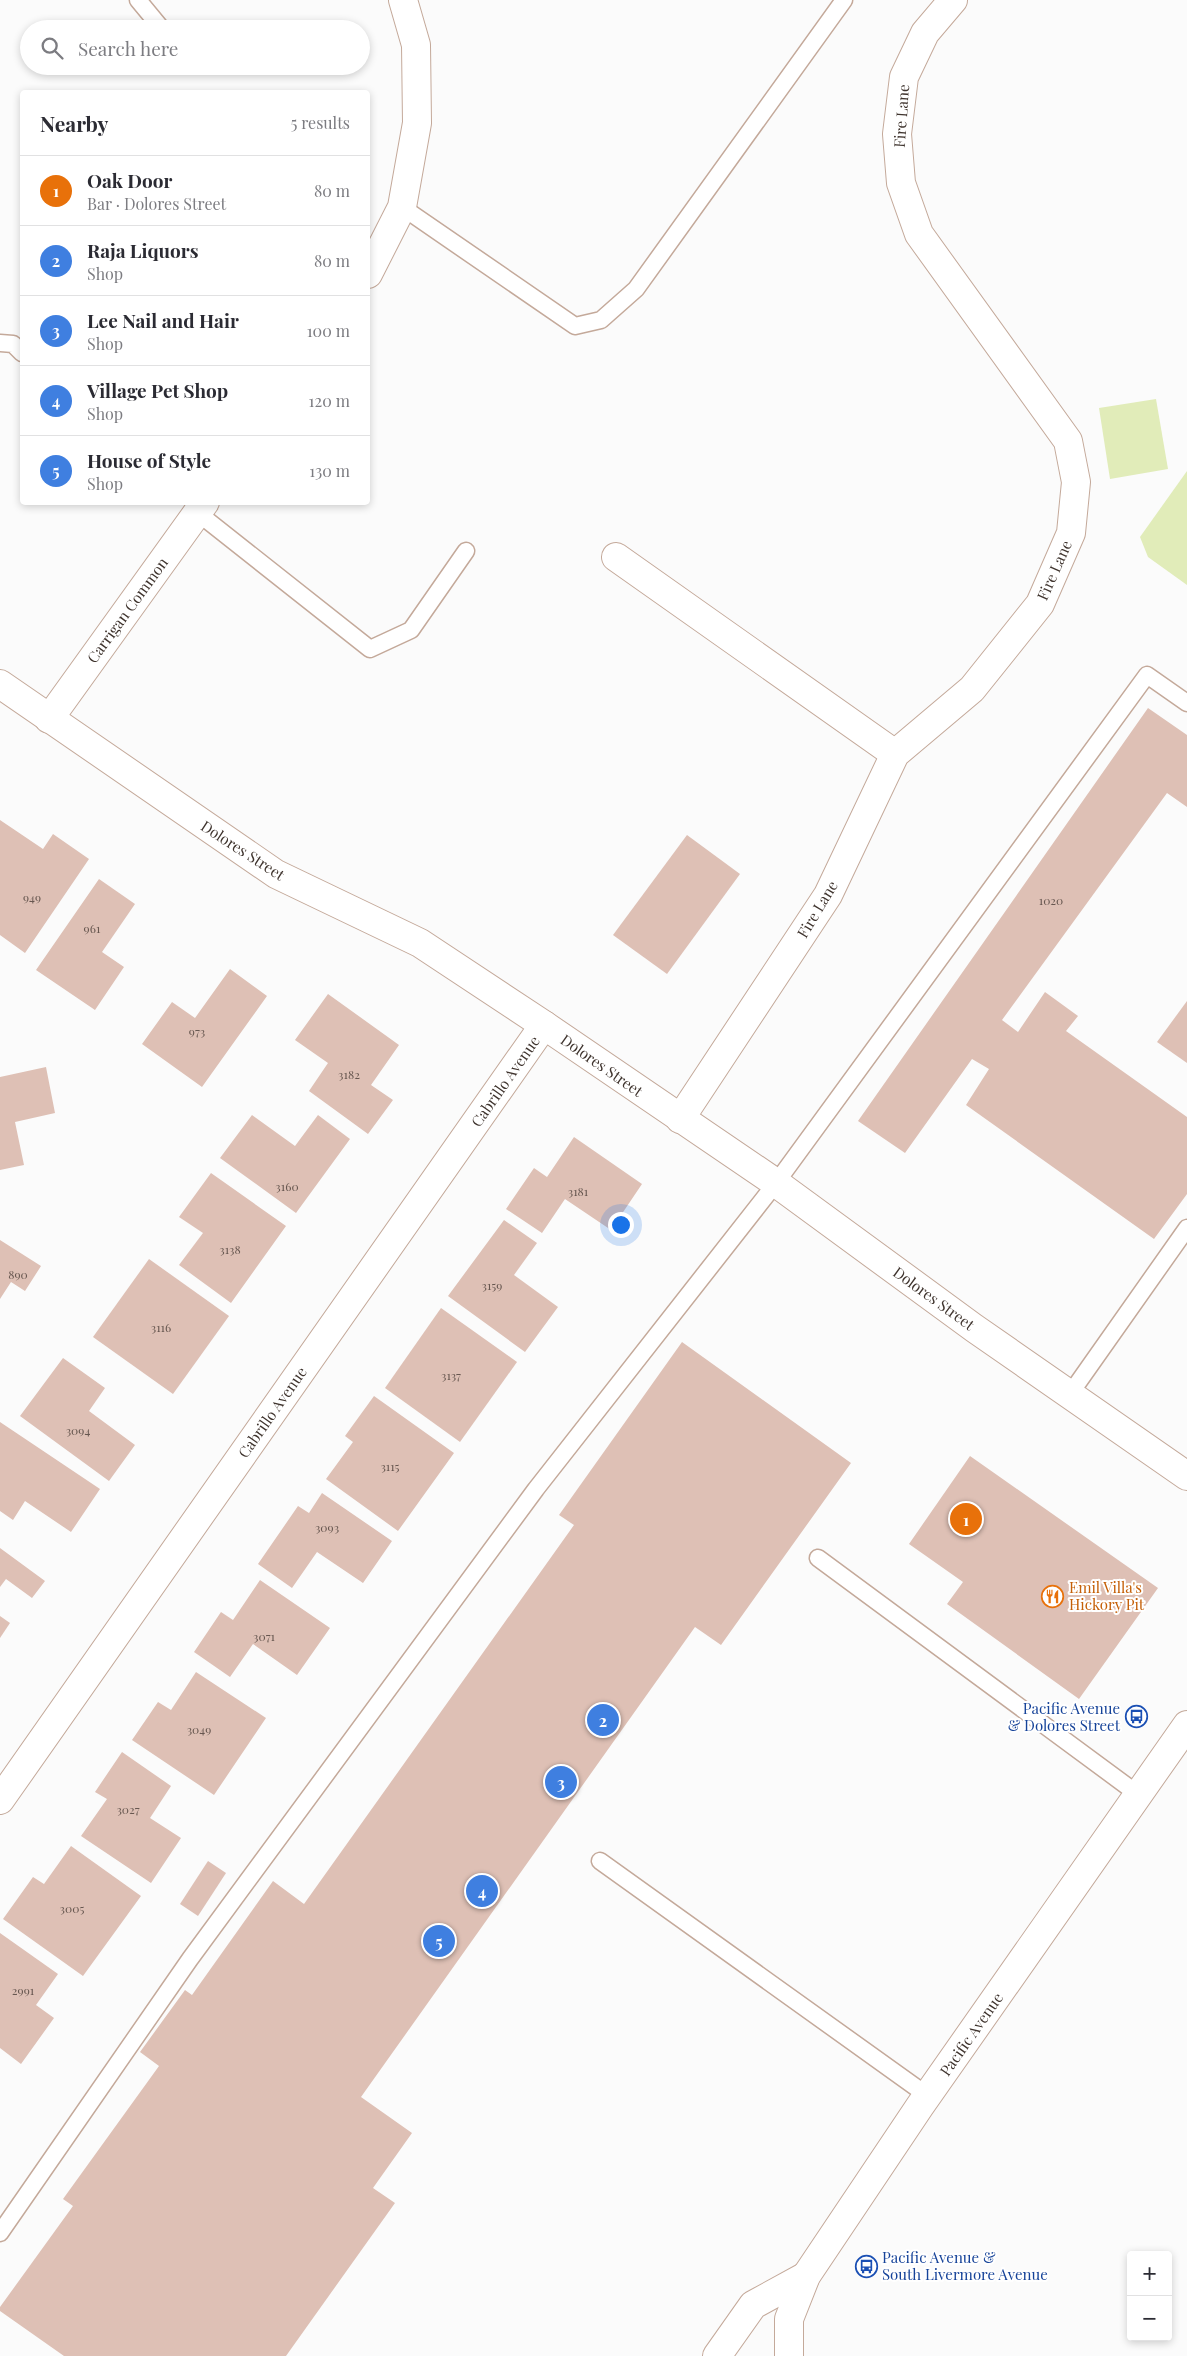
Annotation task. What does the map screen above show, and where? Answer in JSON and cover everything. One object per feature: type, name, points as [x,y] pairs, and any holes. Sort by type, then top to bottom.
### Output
[{"type":"street","points":[[370,270],[402,207],[417,123],[416,45],[403,0]]},
{"type":"street","name":"Fire Lane","points":[[680,1119],[828,895],[895,754],[972,690],[1040,604],[1071,533],[1076,482],[1068,441],[919,234],[901,183],[897,134],[904,77],[926,33],[953,0]]},
{"type":"street","name":"Carrigan Common","points":[[49,719],[202,508]]},
{"type":"street","points":[[616,557],[895,754]]},
{"type":"street","name":"Dolores Street","points":[[0,684],[276,874],[420,943],[544,1025],[776,1183],[1187,1476]]},
{"type":"street","name":"Cabrillo Avenue","points":[[0,1800],[544,1025]]},
{"type":"street","name":"Pacific Avenue","points":[[789,2356],[790,2320],[806,2276],[928,2096],[1187,1725]]},
{"type":"street","points":[[717,2356],[753,2304],[806,2276]]},
{"type":"lane","points":[[138,0],[155,20]]},
{"type":"lane","points":[[402,207],[575,326],[601,320],[636,289],[844,0]]},
{"type":"lane","points":[[0,343],[13,344],[20,351]]},
{"type":"lane","points":[[202,508],[370,649],[411,630],[466,551]]},
{"type":"lane","points":[[0,2233],[190,1958],[530,1497],[776,1183],[1147,675],[1187,703]]},
{"type":"lane","points":[[1070,1394],[1187,1228]]},
{"type":"lane","points":[[818,1558],[1139,1795]]},
{"type":"lane","points":[[600,1861],[928,2096]]},
{"type":"green space","points":[[1156,399],[1168,469],[1110,479],[1099,408]]},
{"type":"green space","points":[[1187,471],[1187,585],[1148,557],[1140,537]]},
{"type":"building","points":[[1148,708],[1187,735],[1187,807],[1167,793],[1002,1020],[1018,1032],[1045,992],[1078,1016],[1066,1031],[1187,1117],[1187,1194],[1154,1239],[966,1105],[989,1069],[972,1059],[905,1153],[858,1121]]},
{"type":"building","points":[[0,820],[43,849],[53,834],[89,859],[25,953],[0,935]]},
{"type":"building","points":[[687,835],[740,874],[667,974],[613,935]]},
{"type":"building","points":[[99,879],[135,904],[102,952],[124,967],[95,1010],[36,970]]},
{"type":"building","points":[[230,969],[267,996],[202,1087],[142,1044],[172,1002],[195,1018]]},
{"type":"building","points":[[328,994],[399,1045],[371,1085],[393,1100],[368,1134],[309,1091],[328,1063],[295,1040]]},
{"type":"building","points":[[1187,1001],[1187,1063],[1157,1042]]},
{"type":"building","points":[[46,1067],[55,1113],[15,1122],[24,1165],[0,1170],[0,1077]]},
{"type":"building","points":[[252,1115],[295,1146],[318,1115],[350,1139],[296,1213],[220,1158]]},
{"type":"building","points":[[574,1137],[642,1184],[611,1230],[565,1199],[542,1233],[506,1209],[534,1168],[547,1177]]},
{"type":"building","points":[[211,1173],[286,1226],[231,1303],[179,1265],[203,1233],[179,1217]]},
{"type":"building","points":[[504,1220],[537,1243],[514,1275],[558,1307],[525,1352],[448,1296]]},
{"type":"building","points":[[0,1240],[41,1266],[25,1291],[11,1282],[0,1299]]},
{"type":"building","points":[[149,1259],[229,1316],[173,1394],[93,1337]]},
{"type":"building","points":[[441,1308],[517,1362],[460,1442],[385,1388]]},
{"type":"building","points":[[682,1342],[851,1463],[721,1645],[695,1627],[361,2097],[412,2133],[373,2188],[395,2203],[286,2356],[64,2356],[0,2311],[0,2307],[73,2206],[63,2199],[159,2066],[140,2052],[185,1990],[192,1995],[273,1881],[304,1904],[574,1525],[559,1515]]},
{"type":"building","points":[[63,1358],[105,1388],[89,1411],[135,1445],[109,1481],[20,1416]]},
{"type":"building","points":[[374,1396],[454,1453],[398,1531],[326,1479],[353,1442],[345,1436]]},
{"type":"building","points":[[0,1422],[100,1489],[71,1532],[25,1501],[13,1520],[0,1511]]},
{"type":"building","name":"Emil Villa's Hickory Pit","points":[[970,1456],[1158,1588],[1079,1699],[947,1604],[963,1582],[909,1544]]},
{"type":"building","points":[[322,1493],[392,1541],[363,1583],[317,1552],[292,1588],[258,1564],[298,1506],[309,1513]]},
{"type":"building","points":[[0,1548],[45,1581],[32,1598],[6,1579],[0,1587]]},
{"type":"building","points":[[260,1580],[330,1628],[297,1675],[253,1644],[230,1677],[194,1652],[221,1612],[233,1620]]},
{"type":"building","points":[[0,1616],[10,1623],[0,1638]]},
{"type":"building","points":[[196,1672],[266,1718],[214,1795],[132,1740],[158,1702],[171,1710]]},
{"type":"building","points":[[122,1752],[171,1786],[150,1818],[181,1838],[151,1883],[81,1836],[107,1799],[95,1792]]},
{"type":"building","points":[[71,1846],[141,1896],[83,1976],[3,1919],[33,1877],[44,1884]]},
{"type":"building","points":[[208,1861],[226,1873],[198,1916],[180,1904]]},
{"type":"building","points":[[0,1933],[58,1974],[36,2005],[54,2018],[21,2064],[0,2048]]},
{"type":"place","name":"Oak Door","points":[[966,1519]]},
{"type":"place","name":"Emil Villa's Hickory Pit","points":[[1053,1596]]},
{"type":"place","name":"Pacific Avenue & Dolores Street","points":[[1136,1717]]},
{"type":"place","name":"Raja Liquors","points":[[603,1720]]},
{"type":"place","name":"Lee Nail and Hair","points":[[561,1782]]},
{"type":"place","name":"Village Pet Shop","points":[[482,1891]]},
{"type":"place","name":"House of Style","points":[[439,1941]]},
{"type":"place","name":"Pacific Avenue & South Livermore Avenue","points":[[866,2266]]}]
